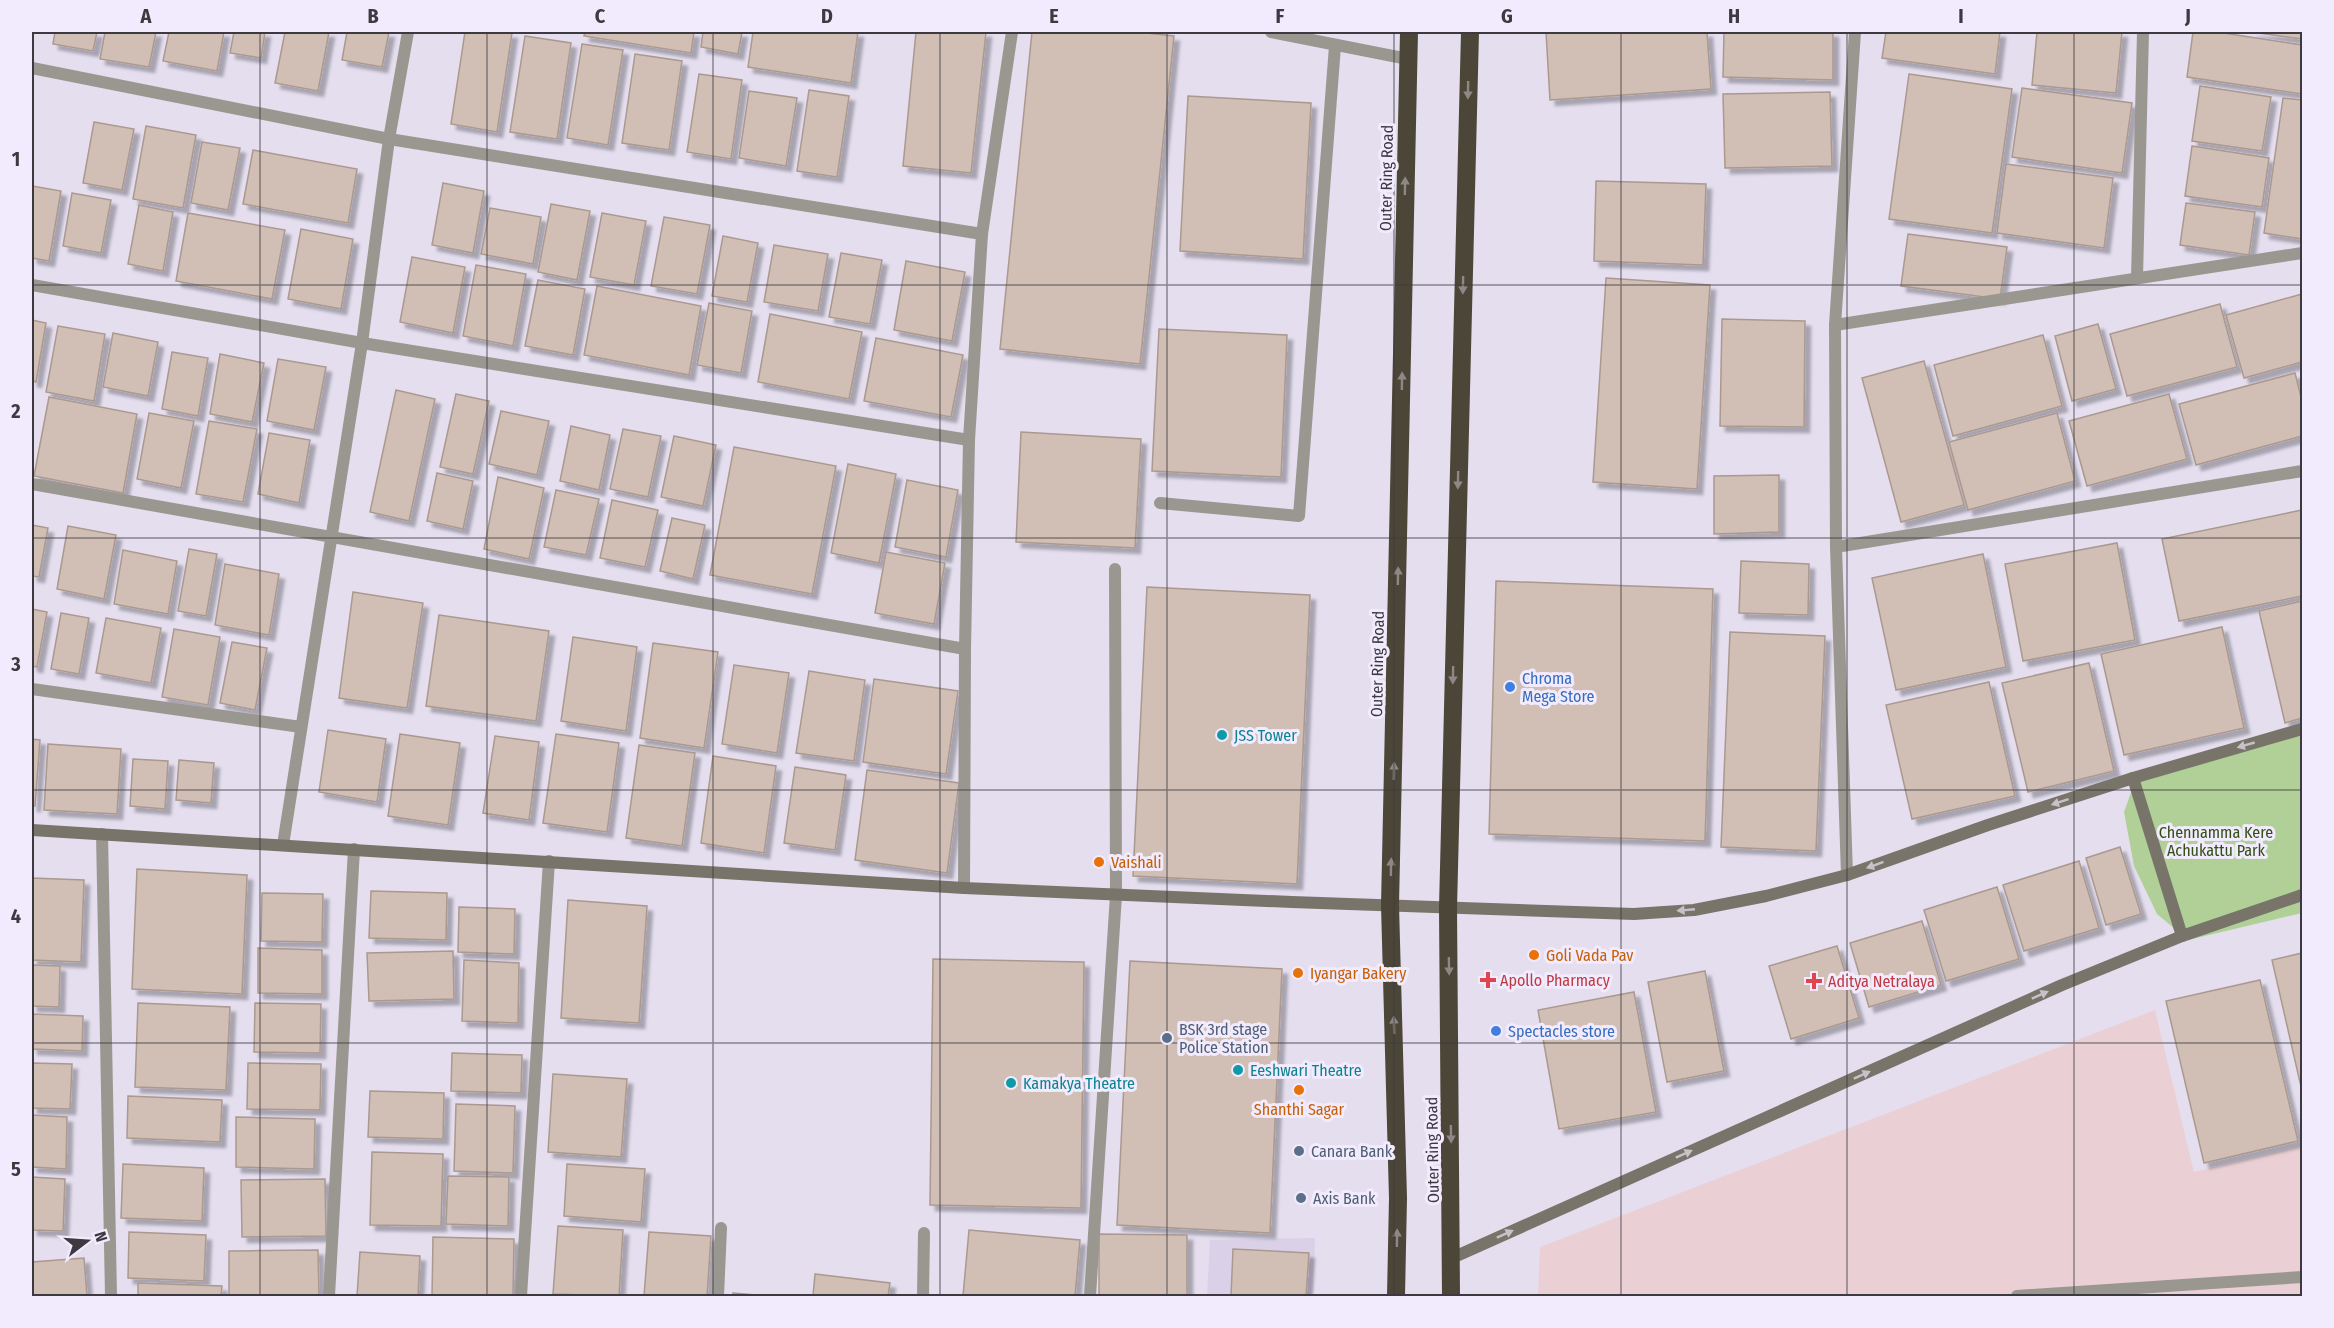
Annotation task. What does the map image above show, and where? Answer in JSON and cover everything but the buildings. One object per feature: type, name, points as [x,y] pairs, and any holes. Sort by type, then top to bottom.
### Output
[{"type":"highway","name":"Outer Ring Road","points":[[1396,1296],[1398,1198],[1390,905],[1409,32]]},
{"type":"highway","name":"Outer Ring Road","points":[[1451,1296],[1448,908],[1470,32]]},
{"type":"street","points":[[283,845],[362,343],[389,139],[408,32]]},
{"type":"street","points":[[964,888],[969,440],[982,234],[1012,32]]},
{"type":"street","points":[[1271,32],[1408,59]]},
{"type":"street","points":[[1847,875],[1836,547],[1835,325],[1855,32]]},
{"type":"street","points":[[2137,278],[2143,32]]},
{"type":"street","points":[[1160,503],[1299,516],[1335,46]]},
{"type":"street","points":[[32,68],[389,139],[982,234]]},
{"type":"street","points":[[1835,325],[2302,252]]},
{"type":"street","points":[[32,285],[362,343],[969,440]]},
{"type":"street","points":[[1836,547],[2302,471]]},
{"type":"street","points":[[32,484],[965,648]]},
{"type":"street","points":[[1090,1296],[1116,895],[1115,569]]},
{"type":"street","points":[[32,689],[301,727]]},
{"type":"street","points":[[32,830],[964,888],[1634,914],[1694,910],[1766,896],[1847,875],[1988,825],[2133,778],[2302,729]]},
{"type":"street","points":[[2133,778],[2182,936]]},
{"type":"street","points":[[102,834],[111,1296]]},
{"type":"street","points":[[329,1296],[354,849]]},
{"type":"street","points":[[521,1296],[549,861]]},
{"type":"street","points":[[1452,1258],[2051,990],[2182,936],[2302,895]]},
{"type":"street","points":[[718,1296],[721,1228]]},
{"type":"street","points":[[923,1296],[924,1233]]},
{"type":"street","points":[[2017,1296],[2160,1291],[2302,1277]]},
{"type":"shaded area","points":[[2155,1010],[2194,1172],[2302,1146],[2302,1296],[1538,1296],[1540,1247]]},
{"type":"shaded area","points":[[1315,1238],[1313,1296],[1207,1296],[1210,1240]]},
{"type":"green space","name":"Chennamma Kere Achukattu Park","points":[[2302,726],[2302,913],[2188,940],[2157,914],[2134,866],[2124,812],[2138,773]]},
{"type":"place","name":"Chroma Mega Store","points":[[1510,687]]},
{"type":"place","name":"JSS Tower","points":[[1222,735]]},
{"type":"place","name":"Vaishali","points":[[1099,862]]},
{"type":"place","name":"Goli Vada Pav","points":[[1534,955]]},
{"type":"place","name":"Iyangar Bakery","points":[[1298,973]]},
{"type":"place","name":"Apollo Pharmacy","points":[[1488,980]]},
{"type":"place","name":"Aditya Netralaya","points":[[1814,981]]},
{"type":"place","name":"Spectacles store","points":[[1496,1031]]},
{"type":"place","name":"BSK 3rd stage Police Station","points":[[1167,1038]]},
{"type":"place","name":"Eeshwari Theatre","points":[[1238,1070]]},
{"type":"place","name":"Kamakya Theatre","points":[[1011,1083]]},
{"type":"place","name":"Shanthi Sagar","points":[[1299,1090]]},
{"type":"place","name":"Canara Bank","points":[[1299,1151]]},
{"type":"place","name":"Axis Bank","points":[[1301,1198]]}]
